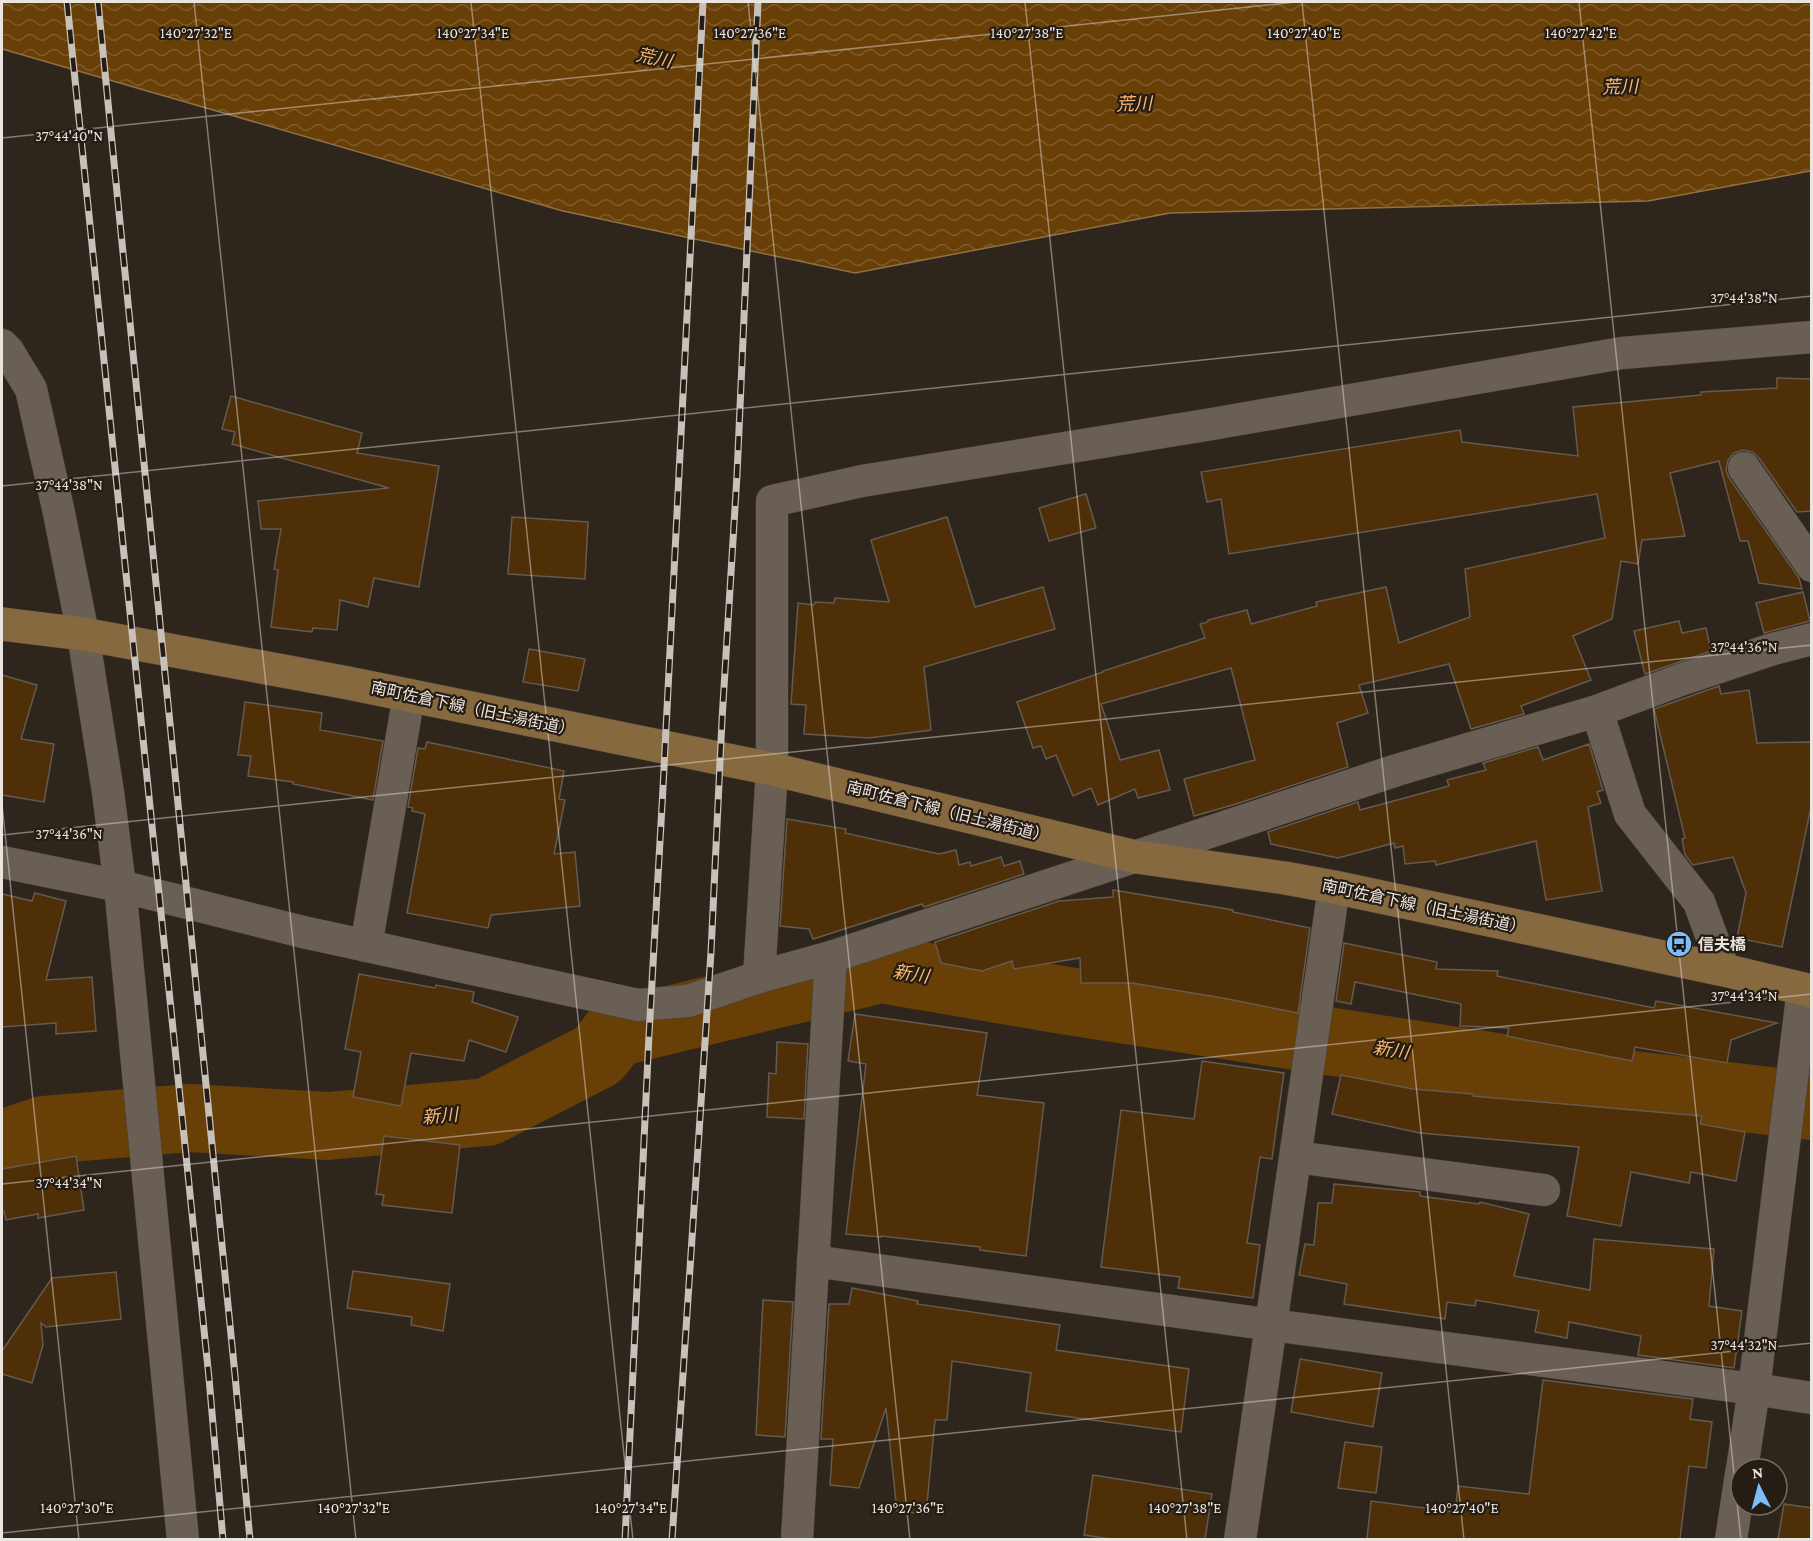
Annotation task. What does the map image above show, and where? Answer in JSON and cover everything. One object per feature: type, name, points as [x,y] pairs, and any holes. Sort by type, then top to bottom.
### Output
[{"type":"street","points":[[759,977],[772,769],[772,501],[862,481],[1212,424],[1622,353],[1812,337]]},
{"type":"street","points":[[2,345],[8,351],[30,389],[59,513],[83,634],[108,792],[120,886],[183,1539]]},
{"type":"street","points":[[1744,468],[1812,566]]},
{"type":"street","name":"南町佐倉下線（旧土湯街道）","points":[[2,624],[83,634],[409,695],[772,769],[1136,857],[1334,887],[1724,970],[1807,990]]},
{"type":"street","points":[[2,862],[120,886],[303,933],[638,1005],[688,1001],[759,977],[831,957],[1397,770],[1597,711],[1683,679],[1773,649],[1812,639]]},
{"type":"street","points":[[366,946],[409,695]]},
{"type":"street","points":[[1597,711],[1630,814],[1699,902],[1724,970]]},
{"type":"street","points":[[1240,1539],[1334,887]]},
{"type":"street","points":[[797,1539],[831,957]]},
{"type":"street","points":[[1744,1457],[1755,1389],[1807,990]]},
{"type":"street","points":[[1296,1157],[1544,1190]]},
{"type":"street","points":[[813,1261],[1812,1398]]},
{"type":"street","points":[[1731,1539],[1734,1517]]},
{"type":"water","name":"荒川","points":[[2,2],[1811,2],[1811,171],[1648,201],[1170,213],[855,273],[563,211],[2,49]]},
{"type":"building","points":[[1777,378],[1812,379],[1812,511],[1797,512],[1759,458],[1752,452],[1743,450],[1734,453],[1728,460],[1726,470],[1729,478],[1799,578],[1802,589],[1759,583],[1748,541],[1740,541],[1719,461],[1670,473],[1685,536],[1642,540],[1638,564],[1621,561],[1612,619],[1573,636],[1591,680],[1521,706],[1524,714],[1471,729],[1449,664],[1359,685],[1368,713],[1337,723],[1348,767],[1194,816],[1184,779],[1255,760],[1231,668],[1101,704],[1120,760],[1159,750],[1170,790],[1138,798],[1135,789],[1098,805],[1091,788],[1073,796],[1056,755],[1046,759],[1041,746],[1033,748],[1017,702],[1205,638],[1200,624],[1208,620],[1247,610],[1251,624],[1317,606],[1316,602],[1386,587],[1399,643],[1470,617],[1465,569],[1605,538],[1597,494],[1229,554],[1221,499],[1207,502],[1201,472],[1460,430],[1462,442],[1578,456],[1573,407],[1701,395],[1701,392],[1777,388]]},
{"type":"building","points":[[231,396],[362,433],[357,453],[439,466],[419,587],[374,578],[368,607],[340,600],[337,630],[313,628],[312,632],[271,627],[278,570],[274,569],[281,529],[261,529],[258,501],[389,488],[232,444],[235,432],[222,429]]},
{"type":"building","points":[[1086,494],[1096,528],[1049,541],[1039,508]]},
{"type":"building","points":[[512,517],[588,522],[585,579],[508,574]]},
{"type":"building","points":[[947,517],[975,607],[1043,587],[1055,629],[924,667],[931,730],[869,738],[804,734],[806,705],[791,704],[798,603],[814,605],[815,602],[834,603],[835,598],[889,602],[871,540]]},
{"type":"building","points":[[1803,592],[1810,621],[1764,633],[1756,603]]},
{"type":"building","points":[[1679,621],[1682,633],[1706,628],[1711,651],[1645,674],[1634,631]]},
{"type":"building","points":[[529,649],[585,659],[578,691],[523,682]]},
{"type":"building","points":[[2,675],[37,685],[21,739],[54,744],[44,802],[2,795]]},
{"type":"building","points":[[1719,686],[1721,694],[1749,690],[1757,743],[1811,742],[1812,802],[1782,947],[1737,938],[1746,893],[1733,857],[1693,865],[1685,855],[1682,839],[1685,838],[1654,709]]},
{"type":"building","points":[[245,702],[322,713],[320,730],[383,741],[373,800],[293,784],[293,782],[248,776],[251,756],[238,755]]},
{"type":"building","points":[[427,742],[564,771],[559,799],[565,800],[554,854],[575,852],[580,906],[491,915],[488,928],[407,913],[425,814],[412,811],[413,808],[408,807],[418,748],[425,749]]},
{"type":"building","points":[[1589,744],[1603,790],[1597,792],[1601,803],[1588,807],[1602,891],[1546,900],[1536,841],[1436,865],[1435,861],[1405,864],[1403,846],[1395,848],[1394,843],[1338,858],[1271,844],[1268,832],[1358,802],[1360,810],[1449,786],[1447,780],[1486,770],[1483,763],[1538,747],[1543,760]]},
{"type":"building","points":[[787,819],[846,829],[845,833],[939,854],[956,850],[959,865],[970,862],[971,866],[1001,857],[1004,866],[1020,861],[1024,874],[924,907],[922,904],[813,939],[809,929],[780,926]]},
{"type":"building","points":[[1113,890],[1233,910],[1233,912],[1310,928],[1298,1013],[1132,983],[1081,983],[1080,958],[1014,969],[1012,961],[982,971],[941,963],[935,942],[1059,901],[1113,897]]},
{"type":"building","points":[[35,893],[66,901],[46,980],[92,977],[96,1031],[56,1034],[56,1023],[2,1027],[2,894],[32,901]]},
{"type":"building","points":[[1344,943],[1437,962],[1436,969],[1498,971],[1497,976],[1654,1008],[1656,1001],[1777,1023],[1731,1040],[1727,1063],[1635,1047],[1632,1061],[1507,1036],[1509,1028],[1460,1026],[1461,1004],[1355,982],[1351,1004],[1336,1001]]},
{"type":"building","points":[[359,974],[435,988],[436,985],[474,992],[472,1002],[518,1017],[506,1052],[469,1040],[464,1061],[411,1053],[401,1106],[353,1097],[361,1052],[345,1049]]},
{"type":"building","points":[[855,1014],[987,1033],[977,1095],[1044,1103],[1026,1256],[980,1250],[980,1247],[846,1234],[866,1064],[848,1061]]},
{"type":"building","points":[[777,1042],[808,1044],[804,1119],[767,1117],[769,1073],[776,1074]]},
{"type":"building","points":[[1202,1061],[1284,1073],[1272,1159],[1260,1157],[1247,1243],[1260,1245],[1253,1298],[1178,1288],[1180,1277],[1101,1267],[1121,1110],[1194,1119]]},
{"type":"building","points":[[1341,1075],[1413,1089],[1473,1094],[1473,1096],[1702,1116],[1700,1124],[1745,1132],[1736,1181],[1691,1172],[1689,1183],[1631,1172],[1621,1226],[1567,1216],[1579,1147],[1420,1133],[1332,1114]]},
{"type":"building","points":[[384,1136],[460,1145],[452,1213],[382,1205],[384,1195],[376,1194]]},
{"type":"building","points":[[76,1156],[84,1210],[38,1218],[38,1214],[6,1220],[4,1211],[2,1211],[2,1169]]},
{"type":"building","points":[[1334,1184],[1420,1192],[1420,1196],[1479,1204],[1480,1202],[1529,1214],[1514,1276],[1590,1290],[1594,1239],[1714,1249],[1709,1306],[1742,1311],[1734,1368],[1638,1355],[1641,1336],[1569,1322],[1567,1338],[1535,1332],[1539,1311],[1476,1300],[1475,1306],[1447,1302],[1445,1319],[1344,1304],[1347,1284],[1299,1275],[1305,1244],[1314,1245],[1318,1203],[1332,1203]]},
{"type":"building","points":[[353,1271],[450,1284],[443,1331],[411,1325],[412,1317],[347,1308]]},
{"type":"building","points":[[116,1272],[121,1319],[46,1327],[41,1323],[43,1345],[32,1383],[2,1374],[2,1351],[52,1278]]},
{"type":"building","points":[[852,1288],[918,1301],[917,1304],[1060,1325],[1056,1350],[1189,1369],[1181,1432],[1026,1411],[1031,1373],[952,1361],[947,1420],[935,1420],[926,1514],[897,1511],[886,1408],[859,1488],[830,1485],[833,1439],[821,1439],[829,1304],[849,1304]]},
{"type":"building","points":[[763,1300],[793,1302],[785,1437],[756,1435]]},
{"type":"building","points":[[1300,1359],[1382,1373],[1373,1427],[1291,1412]]},
{"type":"building","points":[[1543,1380],[1693,1399],[1690,1419],[1712,1422],[1706,1468],[1689,1466],[1680,1539],[1367,1539],[1371,1501],[1455,1512],[1458,1486],[1529,1494]]},
{"type":"building","points":[[1345,1442],[1382,1447],[1376,1493],[1338,1488]]},
{"type":"building","points":[[1093,1475],[1212,1494],[1205,1539],[1111,1539],[1084,1535]]},
{"type":"building","points":[[1789,1505],[1812,1508],[1812,1539],[1778,1539],[1782,1517],[1789,1517]]},
{"type":"waterway","name":"新川","points":[[2,1144],[44,1130],[190,1118],[328,1126],[487,1112],[598,1055],[615,1033],[881,969],[1062,1000],[1541,1074],[1812,1106]]},
{"type":"railway","points":[[67,2],[209,1378],[223,1540]]},
{"type":"railway","points":[[98,2],[250,1540]]},
{"type":"railway","points":[[625,1540],[703,2]]},
{"type":"railway","points":[[672,1540],[711,952],[737,475],[758,2]]},
{"type":"place","name":"信夫橋","points":[[1679,944]]}]
